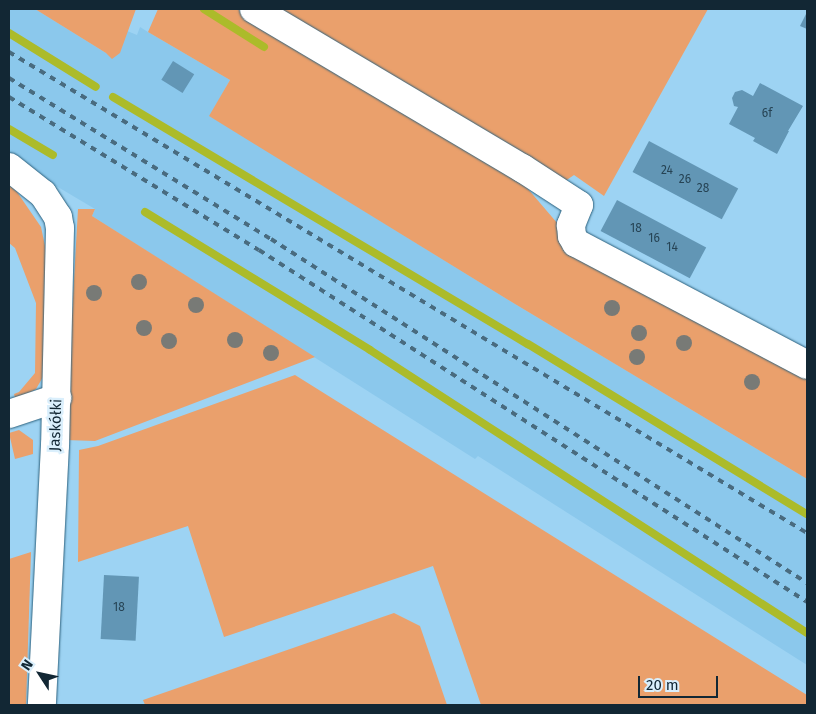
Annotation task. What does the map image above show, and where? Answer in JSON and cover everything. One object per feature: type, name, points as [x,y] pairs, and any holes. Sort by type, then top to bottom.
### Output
[{"type":"street","points":[[254,9],[522,168],[579,205],[571,226],[572,236],[576,243],[807,365]]},
{"type":"street","name":"Jaskółki","points":[[9,167],[43,194],[58,217],[61,245],[57,398],[42,705]]},
{"type":"street","points":[[9,414],[57,398]]},
{"type":"shaded area","points":[[9,9],[35,9],[106,53],[115,26],[137,35],[140,27],[230,80],[210,116],[515,304],[807,479],[807,665],[478,456],[475,459],[131,241],[92,216],[95,209],[9,158]]},
{"type":"shaded area","points":[[35,9],[136,9],[120,53],[112,59],[106,53]]},
{"type":"shaded area","points":[[158,9],[237,9],[522,182],[558,224],[807,374],[807,479],[515,304],[209,116],[230,80],[148,32]]},
{"type":"shaded area","points":[[263,9],[708,9],[604,196],[574,175],[561,184]]},
{"type":"shaded area","points":[[9,185],[17,192],[41,227],[48,260],[43,377],[36,389],[16,401],[14,394],[19,392],[35,373],[36,303],[15,248],[9,243]]},
{"type":"shaded area","points":[[78,209],[95,209],[92,216],[315,357],[95,441],[65,440]]},
{"type":"shaded area","points":[[295,375],[807,695],[807,705],[481,705],[433,566],[224,637],[188,526],[78,562],[79,450],[98,446]]},
{"type":"shaded area","points":[[19,430],[33,440],[33,454],[15,459],[9,433]]},
{"type":"shaded area","points":[[31,552],[26,705],[9,705],[9,559]]},
{"type":"shaded area","points":[[394,613],[420,626],[447,705],[145,705],[143,700]]},
{"type":"building","points":[[807,12],[807,29],[800,26]]},
{"type":"building","points":[[173,61],[194,74],[183,93],[161,80]]},
{"type":"building","points":[[760,83],[803,106],[777,154],[753,141],[755,138],[729,124],[738,107],[734,106],[732,98],[735,92],[742,90],[753,96]]},
{"type":"building","points":[[649,141],[738,188],[722,219],[633,172]]},
{"type":"building","points":[[617,200],[706,247],[690,278],[601,231]]},
{"type":"building","points":[[104,575],[139,577],[136,641],[101,639]]},
{"type":"waterway","points":[[204,9],[264,47]]},
{"type":"waterway","points":[[9,33],[96,87]]},
{"type":"waterway","points":[[113,97],[528,344],[807,514]]},
{"type":"waterway","points":[[9,129],[53,155]]},
{"type":"waterway","points":[[145,212],[370,350],[807,633]]},
{"type":"railway","points":[[9,52],[807,533]]},
{"type":"railway","points":[[9,78],[271,239],[807,583]]},
{"type":"railway","points":[[9,97],[259,250],[807,602]]}]
